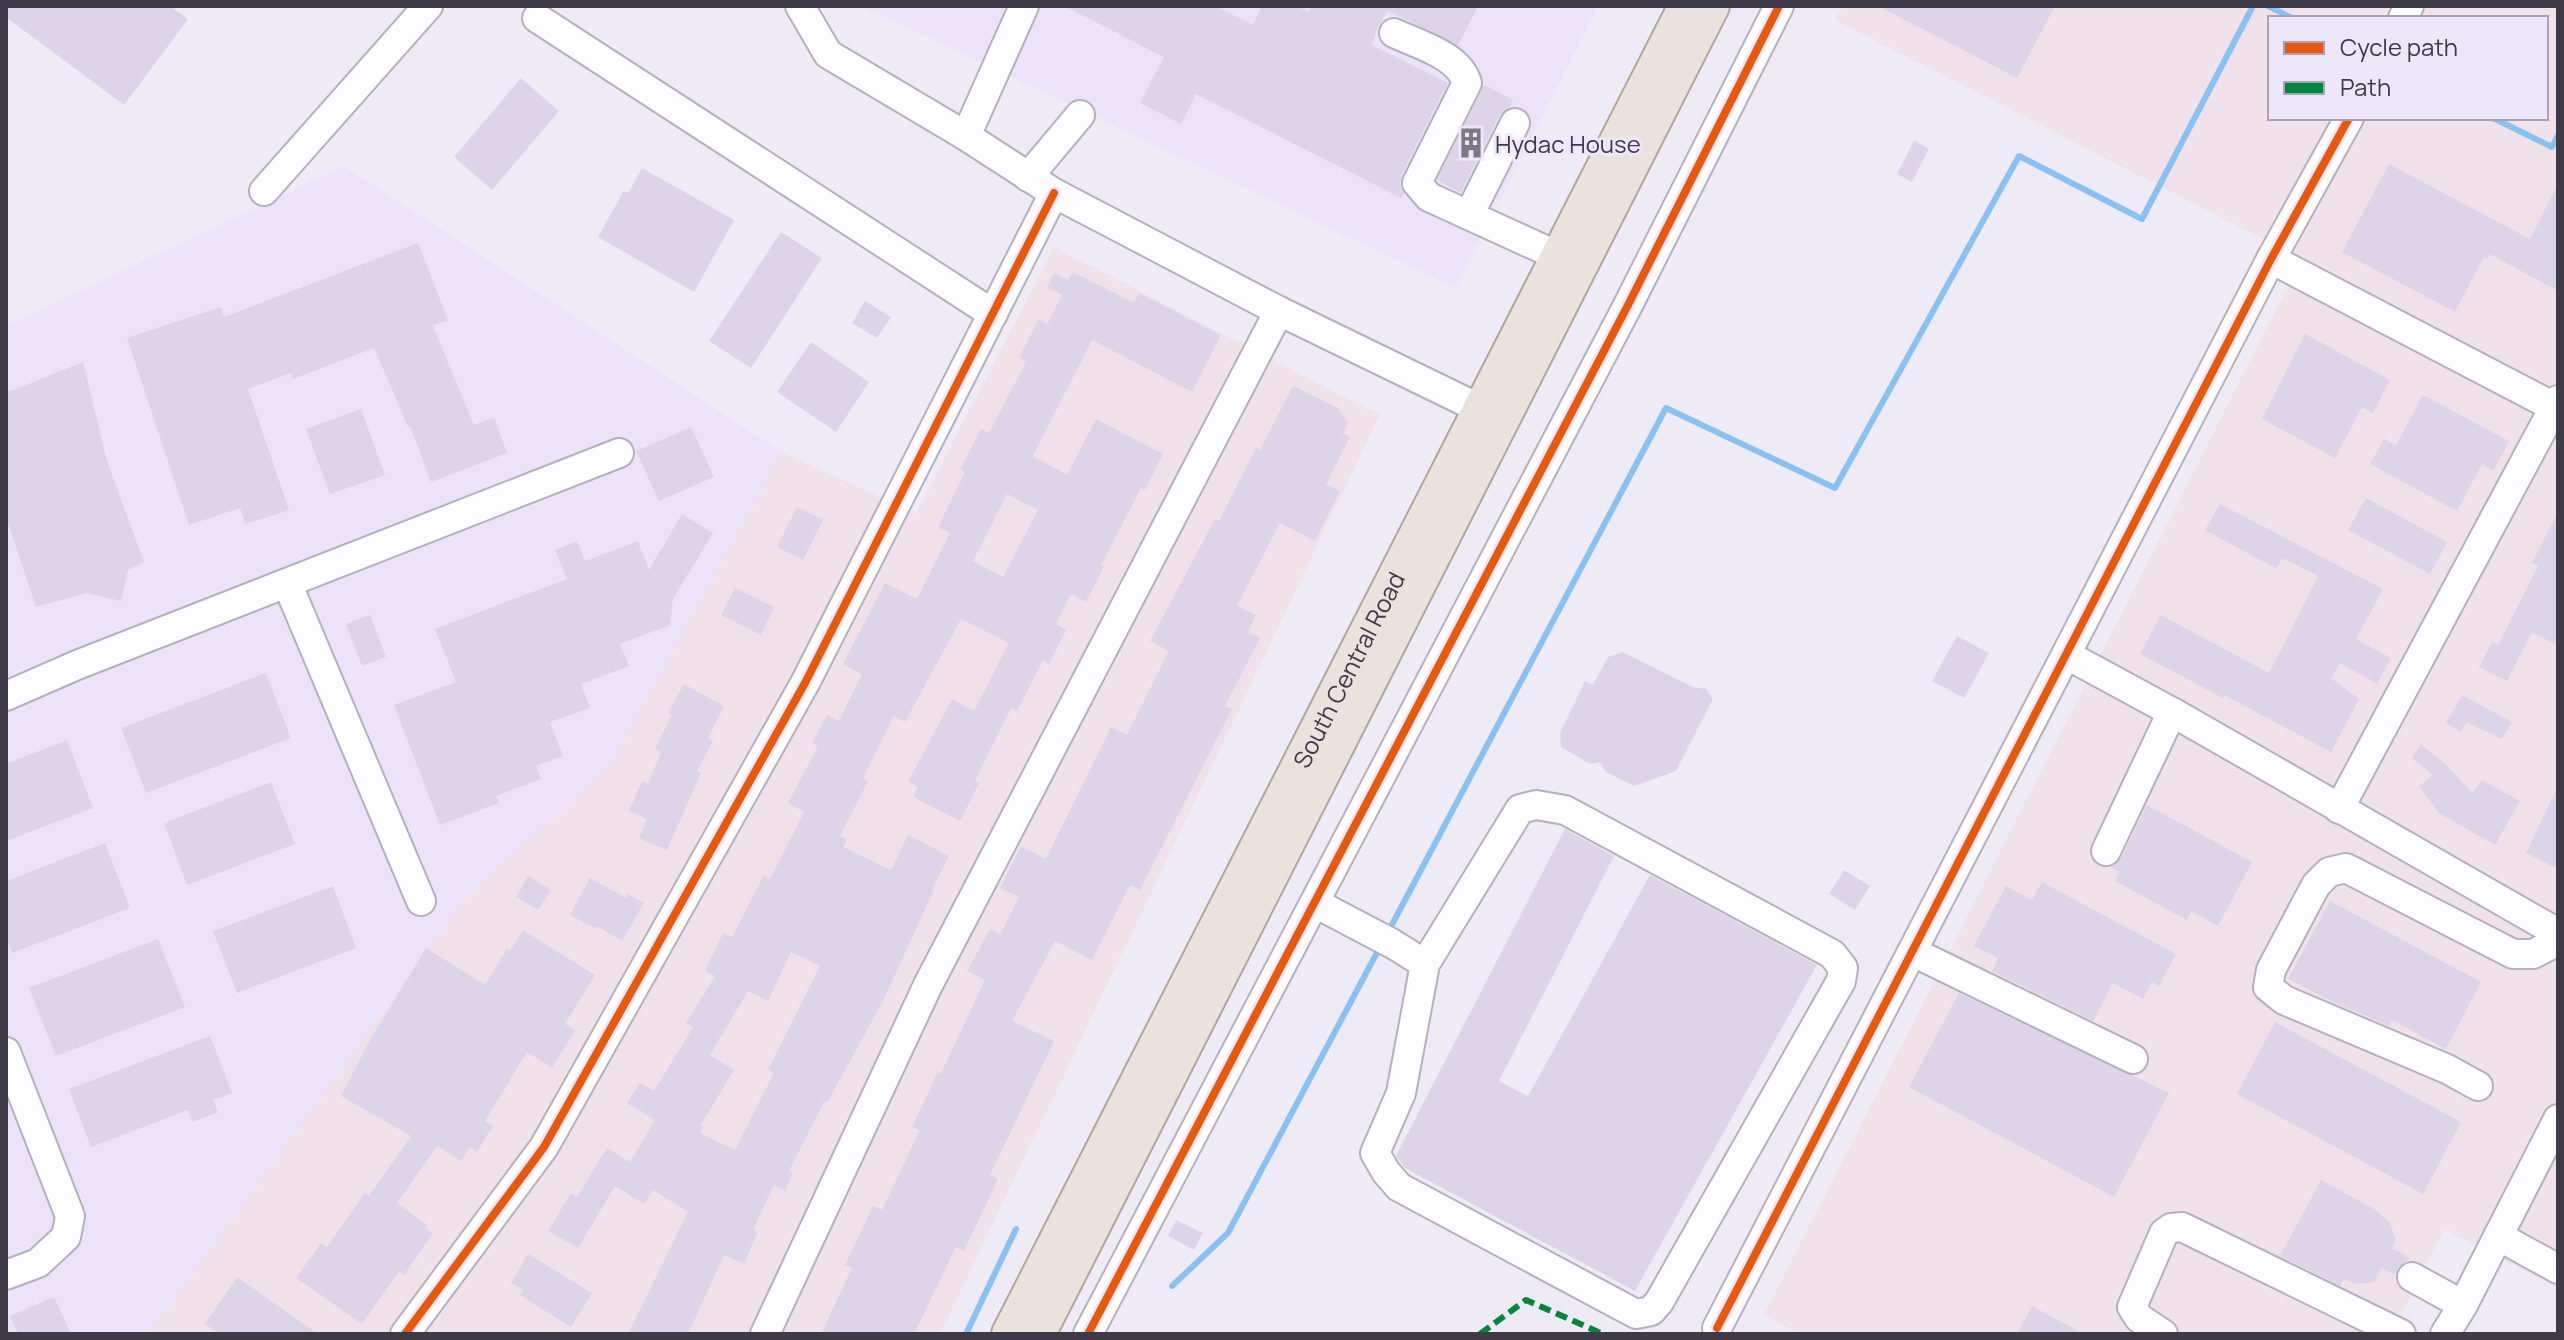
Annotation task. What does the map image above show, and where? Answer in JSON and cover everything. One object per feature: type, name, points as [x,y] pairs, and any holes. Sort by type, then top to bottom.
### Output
[{"type":"main road","name":"South Central Road","points":[[1038,1334],[1491,414],[1558,256],[1686,6]]},
{"type":"main road","name":"South Central Road","points":[[1009,1334],[1491,414],[1712,6]]},
{"type":"street","points":[[264,191],[428,6]]},
{"type":"street","points":[[800,6],[828,54],[966,136],[1054,193],[1279,311],[1491,414]]},
{"type":"street","points":[[966,136],[1024,6]]},
{"type":"street","points":[[1088,1334],[1620,321],[1779,6]]},
{"type":"street","points":[[532,10],[993,314]]},
{"type":"street","points":[[1394,33],[1456,63],[1467,83],[1417,183],[1429,197],[1558,256]]},
{"type":"street","points":[[1028,177],[1080,115]]},
{"type":"street","points":[[1717,1328],[2271,259],[2348,120]]},
{"type":"street","points":[[1469,215],[1515,123]]},
{"type":"street","points":[[405,1334],[544,1147],[805,683],[1054,193]]},
{"type":"street","points":[[2271,259],[2557,405],[2339,809]]},
{"type":"street","points":[[765,1334],[928,985],[1279,311]]},
{"type":"street","points":[[6,696],[77,665],[619,453]]},
{"type":"street","points":[[287,583],[421,901]]},
{"type":"street","points":[[2067,655],[2558,933]]},
{"type":"street","points":[[2106,851],[2172,712]]},
{"type":"street","points":[[1536,805],[1565,810],[1832,954],[1843,968],[1841,981],[1659,1302],[1651,1311],[1636,1314],[1399,1187],[1386,1172],[1375,1153],[1401,1093],[1425,964],[1520,809],[1536,805]]},
{"type":"street","points":[[2478,1086],[2447,1069],[2284,1000],[2268,987],[2271,970],[2316,885],[2329,872],[2346,868],[2513,954],[2533,954],[2558,941]]},
{"type":"street","points":[[1315,903],[1425,964]]},
{"type":"street","points":[[1913,952],[2133,1059]]},
{"type":"street","points":[[6,1052],[70,1216],[66,1237],[38,1263],[6,1275]]},
{"type":"street","points":[[2445,1334],[2463,1305],[2558,1119]]},
{"type":"street","points":[[2163,1334],[2139,1318],[2132,1307],[2164,1233],[2171,1228],[2182,1227],[2401,1334]]},
{"type":"street","points":[[2498,1236],[2558,1269]]},
{"type":"street","points":[[2412,1277],[2463,1305]]},
{"type":"shaded area","points":[[862,6],[1598,6],[1456,288]]},
{"type":"shaded area","points":[[1842,6],[2558,6],[2558,1288],[2444,1229],[2392,1334],[1800,1334],[1764,1315],[2302,259],[1835,20]]},
{"type":"shaded area","points":[[344,166],[782,452],[610,765],[466,897],[149,1334],[6,1334],[6,326]]},
{"type":"shaded area","points":[[1054,247],[1380,415],[940,1334],[149,1334],[466,897],[610,765],[782,452],[916,513]]},
{"type":"building","points":[[6,6],[170,6],[188,19],[124,105],[6,17]]},
{"type":"building","points":[[1064,6],[1215,6],[1253,25],[1262,6],[1297,6],[1309,12],[1312,6],[1478,6],[1458,45],[1388,11],[1378,27],[1372,45],[1448,83],[1402,175],[1400,184],[1404,193],[1401,198],[1196,94],[1181,124],[1140,103],[1164,57]]},
{"type":"building","points":[[1878,6],[2055,6],[2017,78]]},
{"type":"building","points":[[521,78],[559,111],[492,190],[454,157]]},
{"type":"building","name":"Hydac House","points":[[1484,85],[1513,100],[1500,115],[1461,193],[1437,180]]},
{"type":"building","points":[[1914,140],[1929,149],[1912,182],[1897,174]]},
{"type":"building","points":[[2389,164],[2530,239],[2558,184],[2558,291],[2490,254],[2487,259],[2484,257],[2455,312],[2342,252]]},
{"type":"building","points":[[642,168],[734,220],[694,292],[598,237],[623,192],[629,192]]},
{"type":"building","points":[[781,232],[822,258],[751,368],[709,341]]},
{"type":"building","points":[[418,243],[448,320],[433,326],[474,425],[494,417],[507,453],[431,482],[410,426],[374,348],[293,379],[291,373],[248,389],[289,510],[245,524],[240,508],[189,525],[127,338],[221,307],[224,317]]},
{"type":"building","points":[[1073,272],[1134,303],[1139,293],[1221,335],[1192,392],[1092,340],[1033,456],[1067,475],[1096,419],[1163,454],[1145,490],[1141,488],[1101,565],[1104,567],[1086,602],[1071,594],[1056,624],[1066,630],[1049,664],[1043,660],[1017,711],[1011,708],[975,781],[979,783],[960,821],[913,797],[918,787],[908,782],[952,699],[974,711],[1009,643],[961,619],[905,722],[894,716],[863,778],[868,781],[840,836],[847,840],[843,847],[891,870],[908,835],[949,856],[884,999],[827,1103],[824,1102],[789,1171],[793,1173],[785,1191],[774,1185],[753,1230],[758,1232],[744,1264],[724,1255],[688,1334],[628,1334],[688,1212],[653,1190],[644,1204],[615,1186],[578,1248],[548,1231],[571,1193],[577,1197],[607,1148],[630,1162],[655,1120],[627,1103],[640,1083],[654,1091],[693,1027],[686,1023],[715,976],[705,971],[723,933],[732,937],[764,875],[770,879],[804,812],[788,803],[818,746],[812,743],[827,715],[839,721],[862,674],[843,664],[885,583],[917,599],[950,533],[938,527],[965,472],[960,469],[981,429],[989,433],[1026,362],[1019,358],[1039,319],[1047,324],[1062,295],[1047,287],[1054,273],[1068,280]],"holes":[[[1007,494],[1038,510],[1003,577],[973,561]],[[791,952],[820,966],[768,1070],[774,1073],[735,1150],[700,1133],[703,1127],[700,1126],[734,1070],[710,1055],[748,991],[768,1001]]]},
{"type":"building","points":[[865,301],[891,317],[877,338],[852,323]]},
{"type":"building","points":[[2305,334],[2390,380],[2373,413],[2362,407],[2335,458],[2262,419]]},
{"type":"building","points":[[811,342],[869,382],[836,432],[777,392]]},
{"type":"building","points":[[83,362],[107,461],[144,562],[128,570],[121,601],[87,593],[36,607],[6,517],[6,393]]},
{"type":"building","points":[[1293,386],[1338,408],[1348,423],[1343,433],[1350,437],[1326,484],[1340,491],[1315,541],[1280,523],[1237,606],[1256,615],[1248,632],[1260,638],[1225,706],[1232,709],[1140,890],[1130,885],[1092,960],[1055,941],[1012,1021],[1054,1041],[990,1175],[998,1179],[964,1251],[956,1247],[914,1334],[821,1334],[852,1268],[845,1265],[873,1206],[882,1210],[920,1130],[912,1127],[985,980],[967,971],[990,929],[1000,935],[1019,897],[1000,888],[1021,846],[1046,859],[1111,727],[1127,735],[1169,651],[1150,641],[1215,519],[1219,521],[1256,448],[1260,450]]},
{"type":"building","points":[[2423,395],[2509,441],[2493,471],[2482,464],[2457,511],[2370,464],[2384,439],[2396,445]]},
{"type":"building","points":[[361,409],[385,475],[330,494],[306,429]]},
{"type":"building","points":[[691,427],[714,477],[659,501],[636,451]]},
{"type":"building","points":[[2366,498],[2447,542],[2430,574],[2348,530]]},
{"type":"building","points":[[2220,504],[2383,589],[2356,639],[2391,658],[2377,684],[2340,663],[2331,678],[2359,699],[2331,752],[2140,654],[2161,615],[2269,673],[2318,576],[2282,558],[2277,569],[2205,530]]},
{"type":"building","points":[[797,507],[823,520],[803,560],[777,547]]},
{"type":"building","points":[[2558,512],[2558,646],[2532,632],[2507,681],[2479,667],[2492,642],[2498,645],[2538,566],[2532,563]]},
{"type":"building","points":[[682,514],[713,533],[673,599],[670,625],[620,644],[629,666],[581,684],[590,708],[550,722],[563,756],[536,766],[541,779],[496,796],[499,803],[440,825],[394,705],[456,682],[435,629],[567,579],[555,550],[577,541],[585,561],[638,541],[649,570]]},
{"type":"building","points":[[735,588],[774,607],[761,635],[721,615]]},
{"type":"building","points":[[370,615],[386,657],[362,666],[346,624]]},
{"type":"building","points":[[1957,636],[1989,653],[1964,698],[1932,681]]},
{"type":"building","points":[[1623,652],[1693,687],[1706,689],[1713,699],[1676,771],[1634,786],[1606,772],[1600,762],[1590,764],[1561,747],[1560,733],[1585,681],[1593,685],[1608,657]]},
{"type":"building","points":[[266,673],[291,738],[146,793],[121,728]]},
{"type":"building","points":[[684,684],[724,706],[708,738],[713,741],[697,771],[701,773],[667,850],[639,838],[647,819],[629,811],[642,781],[648,784],[661,752],[655,749],[672,715],[668,713]]},
{"type":"building","points":[[2462,695],[2512,722],[2502,739],[2466,722],[2461,732],[2446,723]]},
{"type":"building","points":[[67,740],[93,808],[6,841],[6,764]]},
{"type":"building","points":[[2421,745],[2447,765],[2472,793],[2482,780],[2520,801],[2495,845],[2439,813],[2419,786],[2433,775],[2412,758]]},
{"type":"building","points":[[271,782],[295,844],[187,885],[164,823]]},
{"type":"building","points":[[2558,786],[2558,869],[2526,853]]},
{"type":"building","points":[[2147,805],[2252,862],[2218,926],[2191,911],[2187,920],[2115,881],[2120,872],[2110,867],[2121,858]]},
{"type":"building","points":[[1565,829],[1614,856],[1499,1081],[1528,1096],[1650,875],[1817,965],[1635,1291],[1405,1168],[1396,1156]]},
{"type":"building","points":[[105,843],[130,908],[12,953],[6,937],[6,881]]},
{"type":"building","points":[[1844,870],[1870,886],[1855,910],[1829,894]]},
{"type":"building","points":[[528,876],[551,890],[538,910],[516,897]]},
{"type":"building","points":[[590,878],[626,898],[628,894],[644,903],[622,941],[570,915]]},
{"type":"building","points":[[2042,882],[2176,954],[2159,986],[2152,982],[2143,999],[2113,983],[2093,1021],[1992,971],[1998,958],[1974,946],[2006,886],[2032,900]]},
{"type":"building","points":[[333,886],[356,948],[237,993],[213,931]]},
{"type":"building","points":[[2330,901],[2481,982],[2446,1049],[2392,1020],[2389,1026],[2288,979]]},
{"type":"building","points":[[523,930],[595,975],[565,1024],[575,1030],[552,1068],[527,1052],[485,1121],[493,1126],[477,1152],[470,1147],[461,1161],[437,1146],[397,1203],[433,1233],[404,1275],[399,1271],[362,1324],[296,1278],[321,1243],[327,1247],[365,1193],[369,1196],[411,1136],[341,1096],[369,1042],[426,948],[485,985]]},
{"type":"building","points":[[158,939],[185,1007],[56,1056],[29,988]]},
{"type":"building","points":[[1959,993],[2169,1093],[2114,1197],[1909,1087]]},
{"type":"building","points":[[2275,1022],[2461,1122],[2423,1194],[2237,1094]]},
{"type":"building","points":[[210,1036],[232,1093],[213,1100],[218,1112],[193,1122],[188,1110],[91,1147],[69,1089]]},
{"type":"building","points":[[2321,1180],[2376,1210],[2389,1222],[2396,1240],[2392,1248],[2410,1258],[2395,1275],[2382,1268],[2374,1282],[2356,1284],[2344,1279],[2340,1286],[2280,1256]]},
{"type":"building","points":[[1176,1220],[1203,1233],[1194,1250],[1168,1236]]},
{"type":"building","points":[[528,1254],[592,1293],[571,1327],[520,1295],[523,1290],[511,1283]]},
{"type":"building","points":[[237,1277],[318,1334],[220,1334],[205,1324]]},
{"type":"building","points":[[54,1297],[71,1334],[18,1334],[10,1316]]},
{"type":"building","points":[[2032,1306],[2084,1334],[2017,1334]]},
{"type":"waterway","points":[[1387,934],[1666,408],[1835,488],[2019,156],[2142,219],[2253,6]]},
{"type":"waterway","points":[[2268,6],[2288,16]]},
{"type":"waterway","points":[[2497,120],[2552,147],[2558,135]]},
{"type":"waterway","points":[[1172,1286],[1228,1233],[1380,947]]},
{"type":"waterway","points":[[966,1334],[1016,1229]]},
{"type":"marked path","points":[[1480,1334],[1526,1300],[1603,1334]]},
{"type":"cycle path","points":[[1088,1334],[1627,307],[1779,6]]},
{"type":"cycle path","points":[[1717,1328],[2271,259],[2348,120]]},
{"type":"cycle path","points":[[405,1334],[544,1147],[805,683],[1054,193]]},
{"type":"place","name":"Hydac House","points":[[1471,143]]}]
